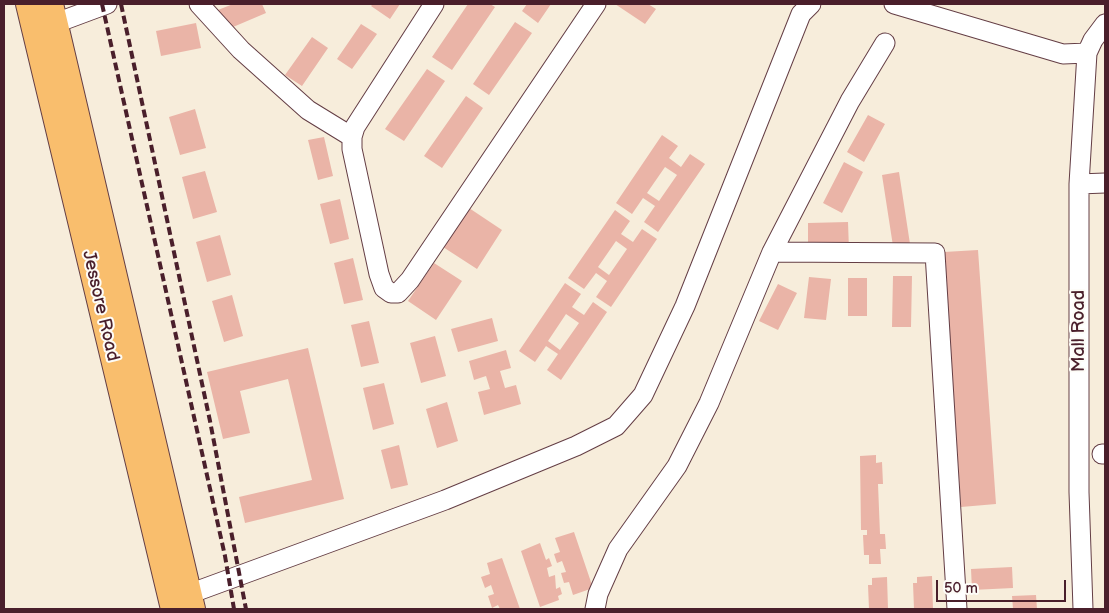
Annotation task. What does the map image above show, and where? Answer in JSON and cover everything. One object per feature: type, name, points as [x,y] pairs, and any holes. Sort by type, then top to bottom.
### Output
[{"type":"main road","name":"Jessore Road","points":[[28,4],[181,602]]},
{"type":"main road","name":"Jessore Road","points":[[54,13],[181,602]]},
{"type":"street","points":[[54,13],[107,4]]},
{"type":"street","points":[[199,4],[241,50],[308,110],[352,137]]},
{"type":"street","points":[[434,4],[355,127],[352,137],[352,149],[379,274],[384,288],[390,293],[398,293],[410,280],[596,4]]},
{"type":"street","points":[[181,602],[445,500],[576,446],[616,426],[643,395],[685,306],[801,14],[811,4]]},
{"type":"street","points":[[894,4],[1063,54],[1087,53],[1093,40],[1105,24]]},
{"type":"street","points":[[595,609],[598,594],[618,549],[677,466],[709,403],[772,252],[850,101],[885,43]]},
{"type":"street","name":"Mall Road","points":[[1082,609],[1079,482],[1079,184],[1087,53]]},
{"type":"street","points":[[1079,184],[1105,183]]},
{"type":"street","points":[[772,252],[935,253],[957,609]]},
{"type":"building","points":[[233,4],[262,4],[266,13],[226,30],[218,10]]},
{"type":"building","points":[[373,4],[400,4],[390,19],[371,6]]},
{"type":"building","points":[[468,4],[490,4],[495,7],[452,70],[432,57]]},
{"type":"building","points":[[527,4],[551,4],[538,23],[522,11]]},
{"type":"building","points":[[615,4],[648,4],[656,9],[645,24]]},
{"type":"building","points":[[515,22],[532,33],[489,95],[473,84]]},
{"type":"building","points":[[196,23],[201,48],[161,56],[156,31]]},
{"type":"building","points":[[361,24],[377,34],[352,69],[337,59]]},
{"type":"building","points":[[312,37],[328,48],[302,86],[285,75]]},
{"type":"building","points":[[427,69],[445,81],[404,141],[385,129]]},
{"type":"building","points":[[466,96],[483,108],[442,168],[424,156]]},
{"type":"building","points":[[195,109],[206,148],[180,155],[169,117]]},
{"type":"building","points":[[868,115],[885,124],[864,162],[847,152]]},
{"type":"building","points":[[662,135],[678,146],[669,158],[681,167],[690,154],[705,164],[658,232],[644,222],[655,206],[643,198],[632,214],[616,203]],"holes":[[[665,167],[677,175],[659,201],[647,193]]]},
{"type":"building","points":[[324,137],[333,176],[318,180],[308,140]]},
{"type":"building","points":[[844,162],[863,172],[842,213],[823,203]]},
{"type":"building","points":[[205,171],[217,212],[193,219],[182,177]]},
{"type":"building","points":[[899,172],[910,244],[893,246],[882,175]]},
{"type":"building","points":[[340,199],[349,239],[330,244],[320,204]]},
{"type":"building","points":[[469,208],[502,230],[477,269],[443,247]]},
{"type":"building","points":[[615,210],[630,221],[621,234],[633,242],[642,229],[657,239],[611,307],[596,297],[607,281],[596,273],[584,289],[568,278]],"holes":[[[616,241],[627,249],[609,275],[598,267]]]},
{"type":"building","points":[[848,222],[849,250],[808,250],[808,223]]},
{"type":"building","points":[[220,235],[231,275],[207,282],[196,242]]},
{"type":"building","points":[[978,250],[996,504],[961,507],[944,252]]},
{"type":"building","points":[[353,258],[363,300],[344,304],[334,263]]},
{"type":"building","points":[[434,263],[462,281],[436,320],[408,301]]},
{"type":"building","points":[[893,276],[912,276],[911,327],[892,327]]},
{"type":"building","points":[[809,277],[831,279],[826,320],[804,318]]},
{"type":"building","points":[[848,278],[867,278],[867,316],[848,316]]},
{"type":"building","points":[[565,283],[581,294],[572,307],[584,315],[593,302],[607,312],[561,380],[547,370],[558,354],[546,346],[535,362],[519,351]],"holes":[[[566,314],[579,323],[560,350],[548,341]]]},
{"type":"building","points":[[778,284],[797,293],[778,330],[759,321]]},
{"type":"building","points":[[232,295],[243,336],[224,342],[212,301]]},
{"type":"building","points":[[492,318],[498,341],[458,352],[451,329]]},
{"type":"building","points":[[369,321],[379,363],[361,367],[351,325]]},
{"type":"building","points":[[435,336],[446,376],[421,383],[410,343]]},
{"type":"building","points":[[308,348],[344,499],[245,523],[239,497],[312,480],[288,379],[240,391],[250,433],[223,439],[207,372]]},
{"type":"building","points":[[506,350],[511,368],[500,371],[505,388],[516,385],[521,404],[484,415],[478,392],[490,389],[486,376],[474,380],[469,361]]},
{"type":"building","points":[[384,383],[394,424],[373,430],[363,388]]},
{"type":"building","points":[[447,402],[458,441],[437,448],[426,409]]},
{"type":"building","points":[[399,445],[408,485],[391,489],[381,450]]},
{"type":"building","points":[[876,455],[876,463],[882,462],[883,484],[878,484],[880,534],[885,534],[886,549],[880,549],[881,564],[869,564],[869,555],[864,555],[863,535],[867,535],[867,530],[861,530],[860,456]]},
{"type":"building","points":[[574,532],[593,588],[573,595],[569,582],[564,583],[561,573],[566,572],[562,561],[557,563],[554,554],[560,552],[555,538]]},
{"type":"building","points":[[540,543],[546,560],[549,558],[552,566],[547,568],[549,577],[555,575],[556,589],[560,587],[562,594],[558,596],[559,600],[540,607],[521,551]]},
{"type":"building","points":[[502,558],[520,609],[500,609],[498,605],[492,608],[488,596],[494,594],[491,585],[485,588],[481,577],[490,574],[487,563]]},
{"type":"building","points":[[1012,567],[1013,588],[972,590],[971,569]]},
{"type":"building","points":[[932,576],[933,609],[914,609],[913,583],[917,583],[917,577]]},
{"type":"building","points":[[887,577],[888,609],[869,609],[868,585],[872,585],[872,578]]},
{"type":"building","points":[[1036,595],[1037,609],[1013,609],[1012,596]]},
{"type":"railway","points":[[102,4],[225,556],[234,609]]},
{"type":"railway","points":[[121,4],[210,421],[246,609]]}]
